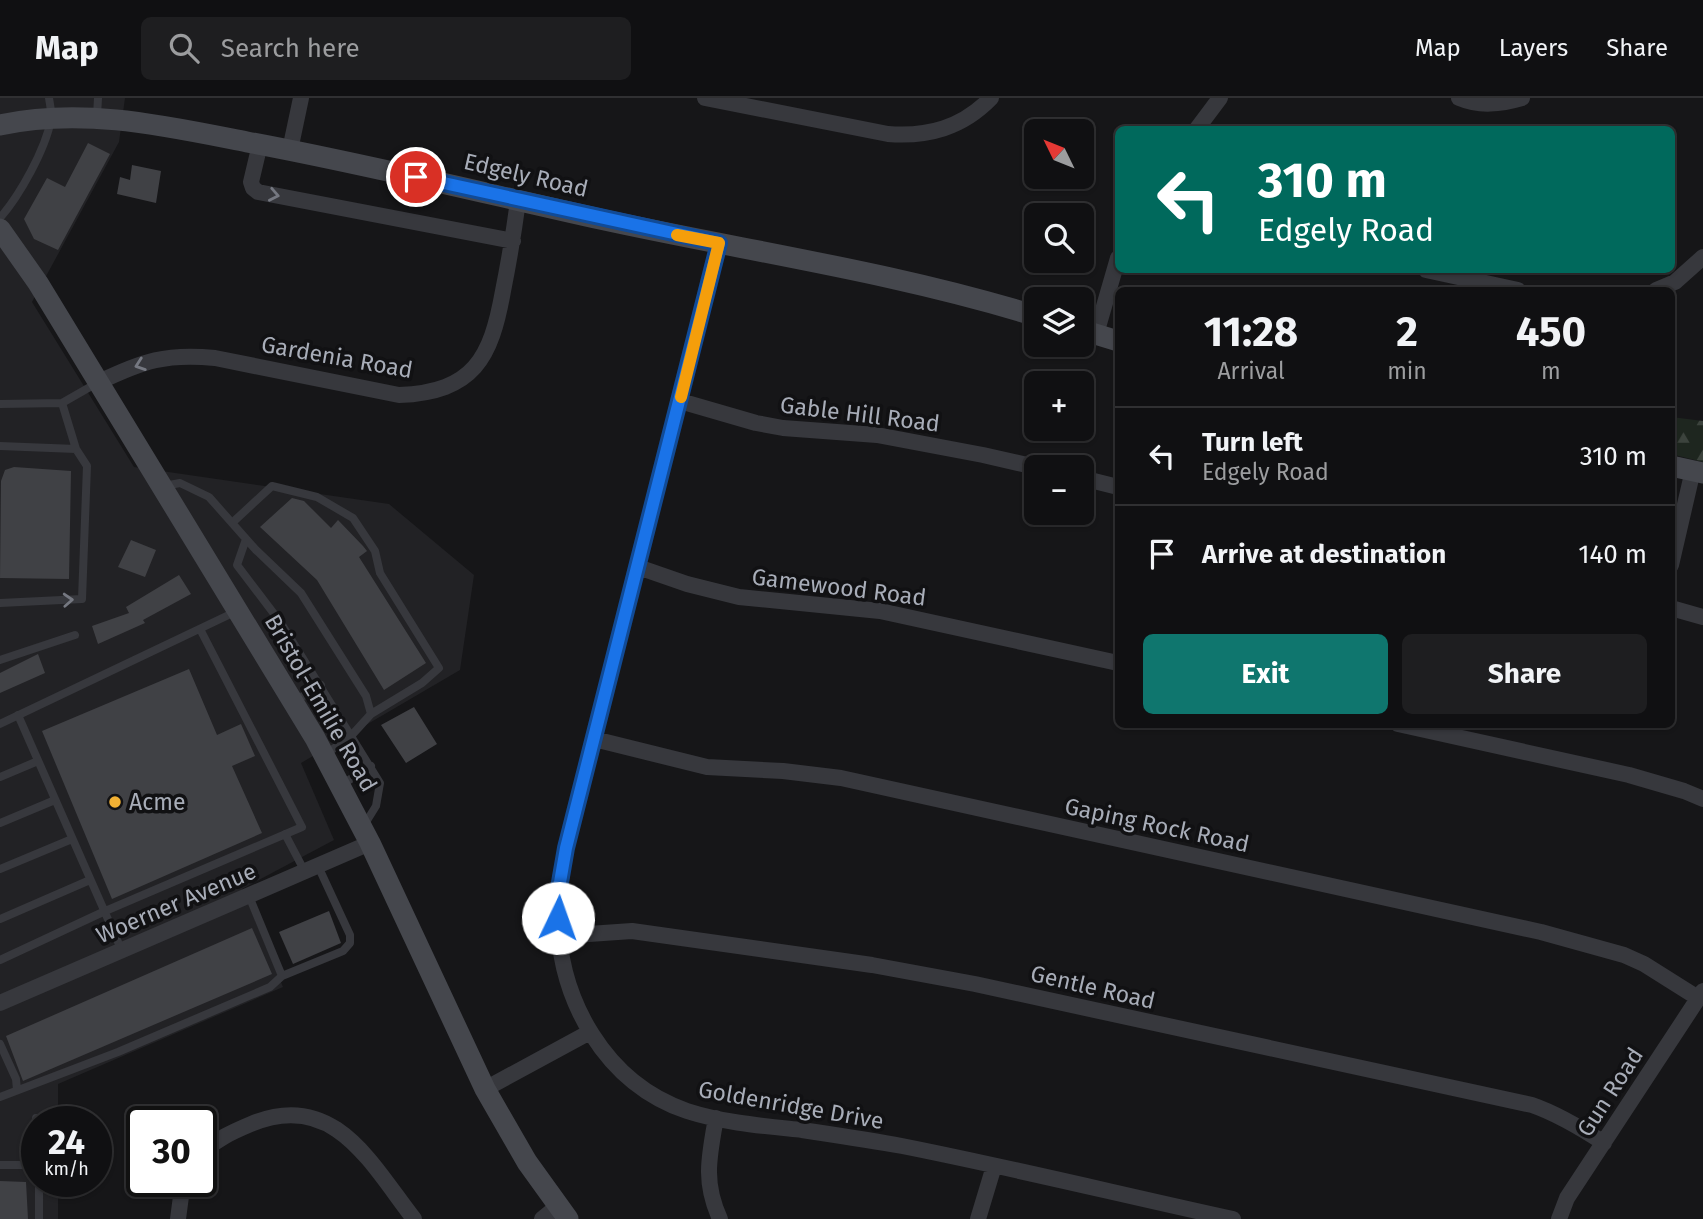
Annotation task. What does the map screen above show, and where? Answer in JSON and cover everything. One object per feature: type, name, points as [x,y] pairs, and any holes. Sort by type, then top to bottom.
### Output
[{"type":"street","points":[[290,150],[301,98]]},
{"type":"street","points":[[705,98],[909,136],[945,130],[961,122],[990,98]]},
{"type":"street","points":[[1199,126],[1220,98]]},
{"type":"street","points":[[1459,98],[1480,104],[1503,103],[1522,98]]},
{"type":"street","name":"Edgely Road","points":[[0,125],[50,108],[98,108],[126,120],[290,150],[518,201],[929,285],[1024,313]]},
{"type":"street","points":[[260,144],[251,182],[258,192],[513,241]]},
{"type":"street","name":"Gardenia Road","points":[[99,382],[121,371],[162,358],[184,355],[215,358],[399,395],[420,394],[457,383],[470,372],[489,346],[500,311],[518,201]]},
{"type":"street","name":"Bristol-Emilie Road","points":[[0,229],[38,283],[99,382],[341,785],[485,1089],[556,1215]]},
{"type":"street","name":"Goldenridge Drive","points":[[719,243],[566,848],[559,888],[560,936],[565,971],[573,999],[590,1032],[615,1066],[640,1087],[671,1105],[716,1118],[901,1146],[1233,1219]]},
{"type":"street","points":[[1663,287],[1675,282],[1703,257]]},
{"type":"street","points":[[1094,319],[1115,266]]},
{"type":"street","points":[[1440,273],[1504,287]]},
{"type":"street","points":[[1094,334],[1115,340]]},
{"type":"street","name":"Gable Hill Road","points":[[680,401],[783,428],[877,435],[1024,464]]},
{"type":"street","points":[[1675,467],[1698,472],[1675,551]]},
{"type":"street","points":[[1094,481],[1115,486]]},
{"type":"street","name":"Gamewood Road","points":[[638,567],[687,584],[739,597],[880,611],[1115,662]]},
{"type":"street","points":[[1675,609],[1703,617]]},
{"type":"street","points":[[1416,728],[1629,775],[1703,799]]},
{"type":"street","name":"Gaping Rock Road","points":[[594,739],[707,767],[783,771],[841,778],[1541,932],[1624,954],[1700,994]]},
{"type":"street","name":"Woerner Avenue","points":[[0,1003],[311,869],[366,835]]},
{"type":"street","name":"Gentle Road","points":[[560,936],[617,931],[667,934],[872,965],[975,984],[1532,1105],[1548,1110],[1604,1143]]},
{"type":"street","name":"Gun Road","points":[[1559,1219],[1567,1198],[1700,994]]},
{"type":"street","points":[[485,1089],[590,1032]]},
{"type":"street","points":[[217,1141],[266,1117],[298,1114],[321,1121],[344,1133],[356,1144],[414,1219]]},
{"type":"street","points":[[716,1118],[708,1160],[708,1180],[709,1191],[720,1219]]},
{"type":"street","points":[[978,1219],[994,1166]]},
{"type":"street","points":[[178,1219],[181,1197]]},
{"type":"lane","points":[[0,218],[13,204],[41,148],[50,108]]},
{"type":"lane","points":[[0,404],[62,403],[99,382]]},
{"type":"lane","points":[[0,603],[82,599],[87,466],[76,449],[62,403]]},
{"type":"lane","points":[[0,446],[76,449]]},
{"type":"lane","points":[[162,487],[180,483],[209,497],[301,593],[366,696],[371,714]]},
{"type":"lane","points":[[232,523],[272,486],[317,497],[353,518],[375,551],[380,573],[439,668],[422,683],[371,714],[351,736],[324,755]]},
{"type":"lane","points":[[246,538],[237,565],[281,623],[380,783],[376,806],[366,835]]},
{"type":"lane","points":[[0,724],[237,611]]},
{"type":"lane","points":[[0,960],[103,912],[302,827],[200,629]]},
{"type":"lane","points":[[0,660],[75,635]]},
{"type":"lane","points":[[293,702],[321,685]]},
{"type":"lane","points":[[18,715],[122,951]]},
{"type":"lane","points":[[0,777],[38,761]]},
{"type":"lane","points":[[341,785],[371,766]]},
{"type":"lane","points":[[0,823],[55,800]]},
{"type":"lane","points":[[0,1097],[118,1052],[270,987],[282,976],[343,951],[351,943],[350,934],[311,869],[285,834]]},
{"type":"lane","points":[[0,869],[72,839]]},
{"type":"lane","points":[[0,919],[90,880]]},
{"type":"lane","points":[[249,896],[282,976]]},
{"type":"lane","points":[[0,1044],[16,1079],[17,1090]]},
{"type":"lane","points":[[0,1165],[21,1166]]},
{"type":"lane","points":[[39,1197],[39,1219]]},
{"type":"shaded area","points":[[0,98],[125,98],[119,142],[32,302],[134,467],[389,504],[474,575],[460,670],[301,763],[334,840],[242,889],[283,987],[58,1084],[58,1106],[21,1106],[21,1197],[58,1197],[58,1219],[0,1219]]},
{"type":"green space","points":[[1675,418],[1703,421],[1703,462],[1675,455]]},
{"type":"building","points":[[88,143],[110,154],[58,250],[34,239],[24,219],[47,178],[65,187]]},
{"type":"building","points":[[132,165],[161,171],[156,203],[117,194],[120,177],[130,180]]},
{"type":"building","points":[[14,467],[71,471],[69,579],[0,578],[1,481],[5,470]]},
{"type":"building","points":[[292,498],[304,501],[331,528],[338,520],[363,546],[367,551],[359,557],[426,663],[384,690],[317,580],[260,527]]},
{"type":"building","points":[[131,540],[156,550],[145,577],[118,567]]},
{"type":"building","points":[[179,575],[191,594],[143,620],[145,623],[98,644],[92,626],[129,613],[126,607]]},
{"type":"building","points":[[38,654],[45,673],[0,693],[0,673]]},
{"type":"building","points":[[189,669],[217,735],[241,724],[255,756],[232,766],[262,833],[112,899],[42,731]]},
{"type":"building","points":[[414,707],[437,744],[406,763],[381,725]]},
{"type":"building","points":[[329,911],[341,943],[293,964],[279,932]]},
{"type":"building","points":[[252,928],[272,974],[23,1081],[6,1036]]},
{"type":"building","points":[[0,1181],[21,1182],[21,1197],[27,1197],[28,1219],[0,1219]]},
{"type":"slow traffic","points":[[677,235],[719,243],[681,397]]},
{"type":"place","name":"Acme","points":[[115,802]]},
{"type":"route","points":[[416,177],[640,228],[719,243],[566,848],[559,888],[558,918]]}]
